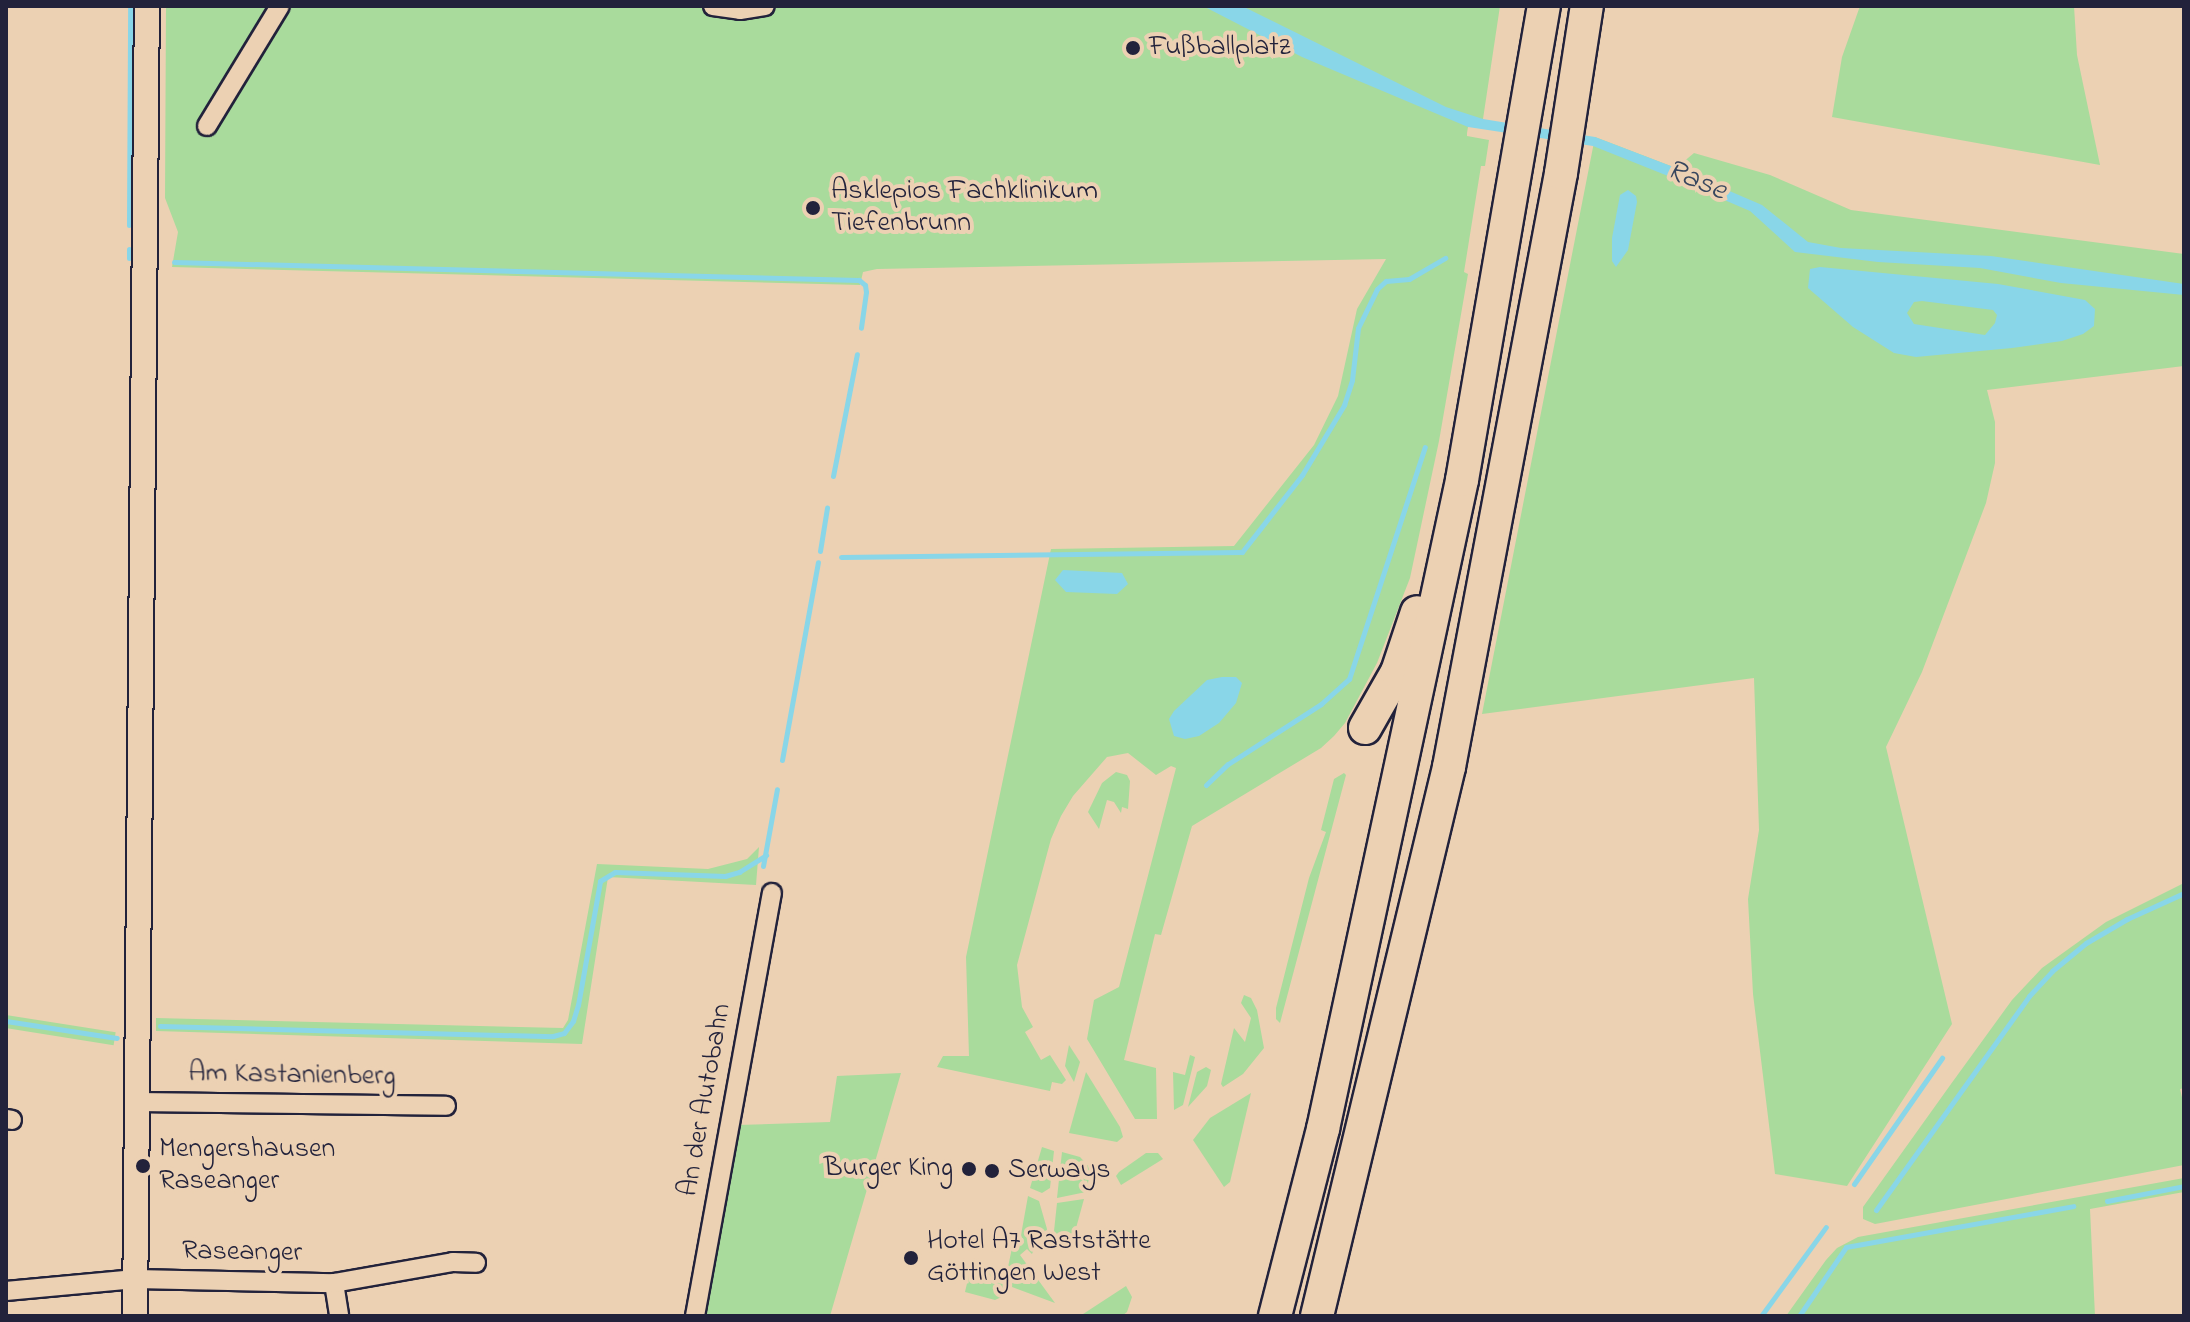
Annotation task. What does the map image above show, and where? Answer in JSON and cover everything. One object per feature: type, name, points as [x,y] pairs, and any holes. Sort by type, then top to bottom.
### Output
[{"type":"highway","points":[[1275,1316],[1323,1129],[1462,480],[1544,6]]},
{"type":"highway","points":[[1317,1316],[1449,767],[1561,173],[1587,6]]},
{"type":"highway","points":[[1365,728],[1397,672],[1462,480]]},
{"type":"street","points":[[135,1316],[147,6]]},
{"type":"street","points":[[207,126],[280,6]]},
{"type":"street","points":[[713,6],[740,10],[765,6]]},
{"type":"street","name":"An der Autobahn","points":[[695,1316],[772,893]]},
{"type":"street","name":"Am Kastanienberg","points":[[137,1102],[446,1106]]},
{"type":"street","name":"Raseanger","points":[[6,1291],[135,1279],[334,1283],[453,1262],[476,1263]]},
{"type":"street","points":[[334,1283],[339,1316]]},
{"type":"green space","name":"Asklepios Fachklinikum Tiefenbrunn","points":[[166,6],[1500,6],[1483,119],[1468,127],[1467,133],[1467,136],[1489,140],[1485,166],[1481,166],[1464,272],[1468,274],[1439,441],[1410,578],[1377,663],[1345,723],[1334,736],[1321,748],[1192,826],[1161,935],[1155,934],[1124,1060],[1156,1068],[1157,1119],[1135,1119],[1087,1039],[1094,1000],[1119,987],[1176,768],[1171,766],[1156,775],[1128,753],[1107,757],[1073,796],[1061,816],[1051,839],[1017,965],[1022,1007],[1033,1027],[1025,1032],[1041,1060],[1050,1055],[1066,1080],[1062,1084],[1052,1082],[1050,1091],[937,1067],[943,1056],[969,1056],[966,957],[1051,549],[1234,546],[1314,445],[1338,396],[1357,309],[1386,259],[877,269],[863,272],[860,285],[172,267],[178,232],[165,198]]},
{"type":"green space","points":[[1860,6],[2074,6],[2077,55],[2100,165],[1832,117],[1842,57]]},
{"type":"green space","points":[[1595,137],[1676,168],[1694,153],[1770,175],[1851,210],[2184,254],[2184,366],[1987,390],[1995,422],[1995,463],[1986,503],[1922,672],[1886,747],[1952,1024],[1847,1186],[1775,1174],[1753,994],[1748,899],[1759,830],[1754,678],[1482,714]]},
{"type":"green space","points":[[1116,772],[1127,775],[1130,781],[1128,809],[1122,807],[1121,813],[1114,802],[1107,800],[1099,829],[1088,812],[1102,783]]},
{"type":"green space","points":[[1344,773],[1346,775],[1280,1023],[1276,1019],[1276,1008],[1309,878],[1326,832],[1321,830],[1334,779]]},
{"type":"green space","points":[[759,847],[756,885],[608,877],[582,1044],[156,1031],[156,1018],[563,1028],[568,1020],[597,864],[708,869],[747,859]]},
{"type":"green space","points":[[2184,883],[2184,1088],[2180,1089],[2184,1106],[2184,1165],[1875,1224],[1863,1219],[1863,1207],[2012,1000],[2042,968],[2106,922]]},
{"type":"green space","points":[[1244,995],[1251,998],[1257,1010],[1264,1048],[1243,1074],[1223,1087],[1221,1084],[1234,1028],[1245,1042],[1251,1018],[1241,1003]]},
{"type":"green space","points":[[6,1015],[116,1032],[114,1045],[6,1028]]},
{"type":"green space","points":[[1069,1045],[1080,1062],[1074,1082],[1065,1066]]},
{"type":"green space","points":[[1190,1055],[1195,1057],[1183,1105],[1174,1110],[1173,1072],[1185,1075]]},
{"type":"green space","points":[[1206,1067],[1211,1070],[1207,1086],[1188,1107],[1197,1072]]},
{"type":"green space","points":[[1086,1072],[1120,1127],[1123,1137],[1117,1142],[1069,1133]]},
{"type":"green space","points":[[901,1073],[830,1316],[703,1316],[737,1125],[830,1122],[837,1076]]},
{"type":"green space","points":[[1251,1093],[1230,1182],[1224,1187],[1193,1140],[1210,1118]]},
{"type":"green space","points":[[1042,1147],[1054,1151],[1050,1188],[1042,1193],[1030,1188]]},
{"type":"green space","points":[[1062,1152],[1080,1157],[1091,1169],[1086,1192],[1057,1198]]},
{"type":"green space","points":[[1146,1153],[1158,1153],[1163,1159],[1121,1185],[1116,1176],[1119,1172]]},
{"type":"green space","points":[[2184,1178],[2184,1192],[2090,1209],[2095,1316],[1786,1316],[1826,1260],[1837,1248],[1858,1237]]},
{"type":"green space","points":[[1028,1196],[1039,1201],[1047,1229],[1046,1237],[1036,1244],[1032,1254],[1027,1249],[1020,1255],[1055,1303],[1012,1287],[1000,1265],[1008,1267],[1012,1248],[1024,1243],[1021,1235]]},
{"type":"green space","points":[[1084,1199],[1073,1239],[1062,1245],[1054,1231],[1057,1203]]},
{"type":"green space","points":[[971,1266],[1000,1274],[1008,1289],[1006,1295],[995,1300],[965,1292]]},
{"type":"green space","points":[[1126,1286],[1132,1297],[1127,1312],[1122,1316],[1080,1316]]},
{"type":"water","name":"Rase","points":[[1203,6],[1242,6],[1446,107],[1483,119],[1595,137],[1676,168],[1762,205],[1808,242],[1841,248],[1991,256],[2184,284],[2184,295],[2061,283],[1980,268],[1878,262],[1795,252],[1750,211],[1673,178],[1593,146],[1468,127],[1302,57]]},
{"type":"water","points":[[1628,190],[1636,196],[1637,202],[1628,250],[1616,267],[1612,261],[1612,238],[1620,195]]},
{"type":"water","points":[[1820,267],[1998,284],[2085,300],[2095,309],[2094,326],[2083,334],[2062,341],[2012,348],[1916,357],[1894,353],[1853,327],[1808,288],[1810,269]],"holes":[[[1922,301],[1993,310],[1997,315],[1995,323],[1985,335],[1914,324],[1907,313],[1914,302]]]},
{"type":"water","points":[[1063,570],[1122,573],[1128,584],[1117,594],[1066,592],[1055,580]]},
{"type":"water","points":[[1236,677],[1242,683],[1236,703],[1219,723],[1199,736],[1185,739],[1174,736],[1169,719],[1174,711],[1207,680]]},
{"type":"waterway","points":[[129,225],[130,6]]},
{"type":"waterway","points":[[129,249],[129,258]]},
{"type":"waterway","points":[[841,557],[1242,552],[1302,475],[1344,405],[1352,380],[1358,328],[1377,289],[1386,281],[1409,279],[1445,258]]},
{"type":"waterway","points":[[174,262],[859,280],[865,285],[866,292],[861,328]]},
{"type":"waterway","points":[[833,476],[857,354]]},
{"type":"waterway","points":[[1206,785],[1228,764],[1321,704],[1349,679],[1425,447]]},
{"type":"waterway","points":[[820,551],[827,508]]},
{"type":"waterway","points":[[782,760],[818,562]]},
{"type":"waterway","points":[[763,866],[777,789]]},
{"type":"waterway","points":[[160,1026],[553,1036],[564,1033],[573,1021],[578,1005],[600,881],[615,872],[725,876],[739,872],[766,855]]},
{"type":"waterway","points":[[1876,1210],[2029,996],[2052,971],[2086,943],[2127,919],[2184,893]]},
{"type":"waterway","points":[[6,1021],[117,1038]]},
{"type":"waterway","points":[[1854,1184],[1942,1058]]},
{"type":"waterway","points":[[2107,1201],[2184,1186]]},
{"type":"waterway","points":[[1799,1316],[1846,1247],[2073,1206]]},
{"type":"waterway","points":[[1761,1316],[1826,1227]]},
{"type":"place","name":"Fußballplatz","points":[[1133,48]]},
{"type":"place","name":"Asklepios Fachklinikum Tiefenbrunn","points":[[813,208]]},
{"type":"place","name":"Mengershausen Raseanger","points":[[143,1166]]},
{"type":"place","name":"Burger King","points":[[969,1169]]},
{"type":"place","name":"Serways","points":[[992,1171]]},
{"type":"place","name":"Hotel A7 Raststätte Göttingen West","points":[[911,1258]]}]
